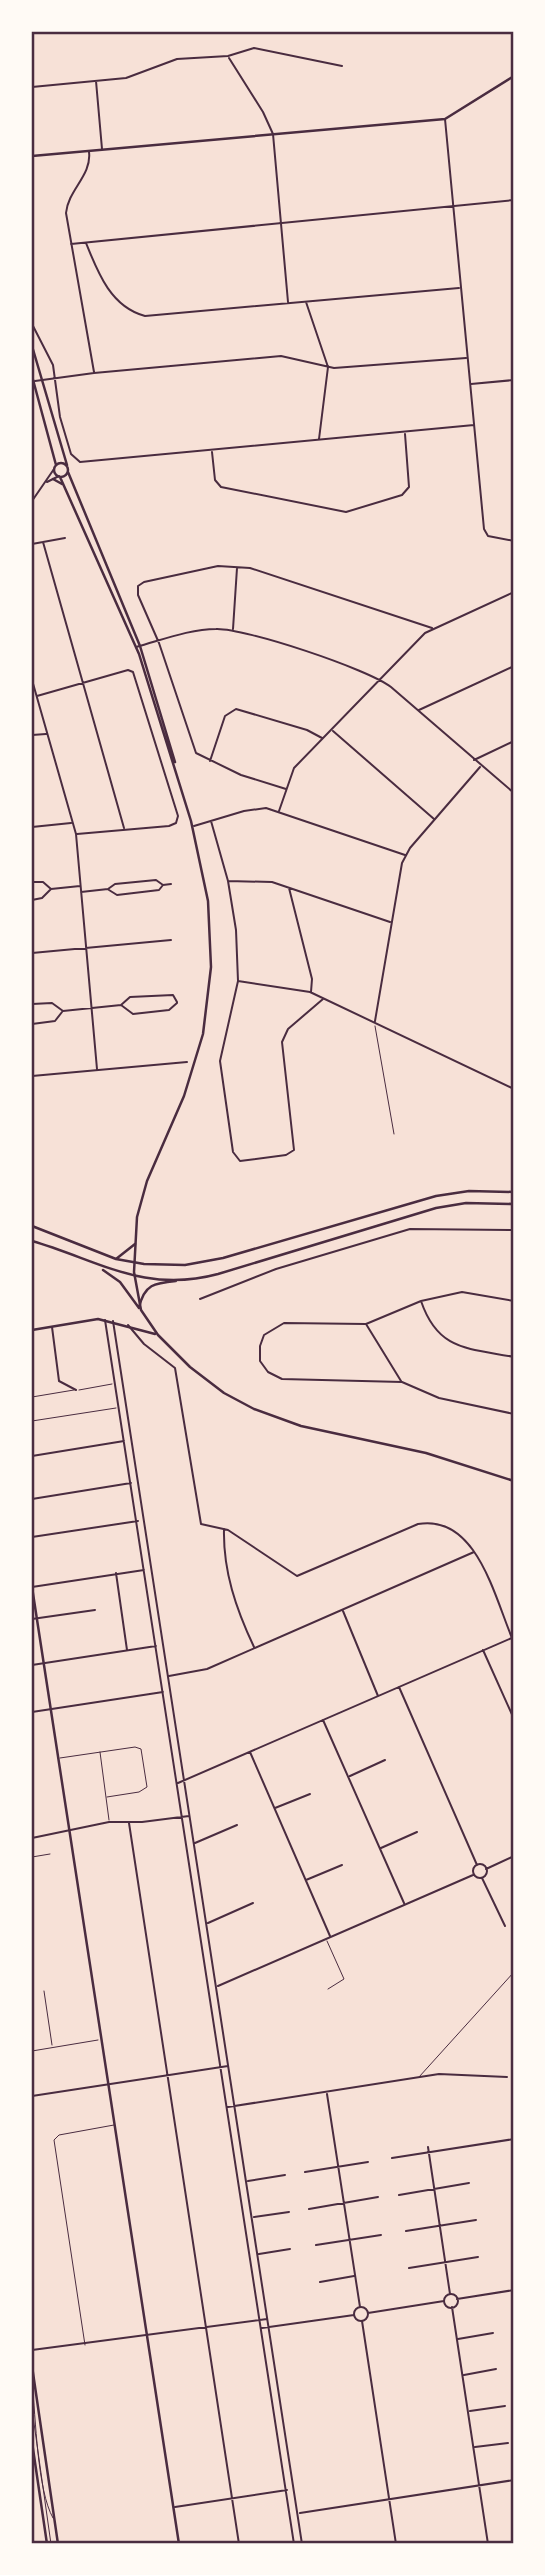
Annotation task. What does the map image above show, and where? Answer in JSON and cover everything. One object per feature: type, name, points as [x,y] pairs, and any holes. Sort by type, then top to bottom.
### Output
[{"type":"street","points":[[32,87],[126,78],[182,58],[228,56],[247,49],[262,48],[342,66]]},
{"type":"street","points":[[228,56],[263,112],[273,134],[288,303]]},
{"type":"street","points":[[32,156],[445,119],[513,76]]},
{"type":"street","points":[[96,81],[102,150]]},
{"type":"street","points":[[445,119],[486,535],[513,541]]},
{"type":"street","points":[[89,151],[88,167],[67,200],[71,244],[94,373]]},
{"type":"street","points":[[71,244],[513,200]]},
{"type":"street","points":[[85,241],[111,293],[121,304],[138,314],[166,316],[460,288]]},
{"type":"street","points":[[306,302],[328,367],[320,440]]},
{"type":"street","points":[[32,324],[53,365],[60,417],[71,454],[76,460],[474,425]]},
{"type":"street","points":[[32,346],[68,472],[138,647],[169,735],[204,879],[210,925],[211,967],[207,1013],[188,1086],[141,1199],[135,1244],[139,1308]]},
{"type":"street","points":[[33,382],[53,377],[281,356],[328,367],[467,358]]},
{"type":"street","points":[[32,376],[55,467],[138,647]]},
{"type":"street","points":[[470,384],[513,380]]},
{"type":"street","points":[[212,450],[215,480],[221,487],[352,512],[401,495],[409,487],[405,433]]},
{"type":"street","points":[[55,467],[67,465]]},
{"type":"street","points":[[32,501],[55,467]]},
{"type":"street","points":[[45,484],[68,472]]},
{"type":"street","points":[[54,478],[65,486]]},
{"type":"street","points":[[32,544],[65,538]]},
{"type":"street","points":[[43,542],[124,829]]},
{"type":"street","points":[[286,789],[241,775],[210,762],[195,751],[159,641],[138,595],[138,586],[166,576],[218,566],[237,566],[273,574],[432,628]]},
{"type":"street","points":[[232,630],[237,566]]},
{"type":"street","points":[[279,811],[294,768],[432,628],[513,592]]},
{"type":"street","points":[[138,647],[212,629],[232,630],[380,679],[513,793]]},
{"type":"street","points":[[418,710],[513,666]]},
{"type":"street","points":[[36,696],[130,670],[139,689],[178,816],[176,823],[76,834]]},
{"type":"street","points":[[32,680],[76,834],[97,1069]]},
{"type":"street","points":[[210,762],[225,716],[236,709],[307,730],[323,738]]},
{"type":"street","points":[[331,730],[435,820]]},
{"type":"street","points":[[32,735],[47,733]]},
{"type":"street","points":[[474,760],[513,741]]},
{"type":"street","points":[[374,1023],[397,876],[405,855],[481,766]]},
{"type":"street","points":[[192,827],[256,808],[279,811],[405,855]]},
{"type":"street","points":[[211,821],[228,881],[236,930],[238,981],[220,1066],[233,1152],[243,1162],[286,1155],[294,1150],[282,1042],[293,1024],[323,999]]},
{"type":"street","points":[[32,827],[73,823]]},
{"type":"street","points":[[81,892],[108,889],[115,884],[156,880],[163,885],[171,884]]},
{"type":"street","points":[[228,881],[265,880],[391,922]]},
{"type":"street","points":[[32,882],[43,881],[51,889]]},
{"type":"street","points":[[108,889],[117,895],[159,890],[163,885]]},
{"type":"street","points":[[32,900],[43,898],[51,889],[81,886]]},
{"type":"street","points":[[289,887],[312,979],[310,992]]},
{"type":"street","points":[[32,953],[171,940]]},
{"type":"street","points":[[238,981],[310,992],[513,1089]]},
{"type":"street","points":[[32,1004],[52,1003],[63,1011],[121,1005],[130,997],[166,993],[173,995],[177,1002]]},
{"type":"street","points":[[121,1005],[133,1014],[169,1010],[177,1002],[182,1002]]},
{"type":"street","points":[[32,1024],[55,1021],[63,1011]]},
{"type":"street","points":[[32,1076],[187,1062]]},
{"type":"street","points":[[32,1226],[116,1259],[135,1263],[198,1264],[436,1196],[469,1191],[513,1192]]},
{"type":"street","points":[[139,1308],[144,1292],[151,1284],[218,1274],[436,1208],[466,1203],[513,1204]]},
{"type":"street","points":[[200,1299],[275,1269],[410,1229],[513,1230]]},
{"type":"street","points":[[32,1241],[96,1266],[135,1277],[183,1279]]},
{"type":"street","points":[[116,1259],[135,1244]]},
{"type":"street","points":[[96,1266],[120,1282],[158,1335],[204,1378],[254,1409],[301,1426],[426,1453],[513,1481]]},
{"type":"street","points":[[513,1301],[467,1292],[421,1301],[366,1324],[279,1325],[264,1335],[259,1353],[265,1369],[282,1379],[401,1382],[439,1398],[513,1414]]},
{"type":"street","points":[[421,1301],[431,1326],[447,1341],[513,1357]]},
{"type":"street","points":[[32,1330],[105,1320],[158,1335]]},
{"type":"street","points":[[105,1320],[184,1817],[294,2543]]},
{"type":"street","points":[[113,1321],[302,2543]]},
{"type":"street","points":[[366,1324],[401,1382]]},
{"type":"street","points":[[128,1325],[144,1344],[175,1368],[199,1522],[223,1528],[297,1576],[425,1523],[440,1523],[454,1529],[475,1552],[513,1637],[178,1783]]},
{"type":"street","points":[[52,1326],[58,1379],[63,1385],[76,1390]]},
{"type":"street","points":[[32,1456],[125,1441]]},
{"type":"street","points":[[32,1499],[132,1483]]},
{"type":"street","points":[[32,1537],[138,1521]]},
{"type":"street","points":[[223,1528],[233,1600],[254,1648]]},
{"type":"street","points":[[169,1676],[202,1671],[475,1552]]},
{"type":"street","points":[[145,1570],[32,1587],[179,2543]]},
{"type":"street","points":[[116,1573],[127,1651]]},
{"type":"street","points":[[32,1619],[95,1610]]},
{"type":"street","points":[[342,1610],[379,1696]]},
{"type":"street","points":[[32,1665],[157,1646]]},
{"type":"street","points":[[483,1650],[513,1719]]},
{"type":"street","points":[[399,1687],[477,1865],[486,1869]]},
{"type":"street","points":[[32,1712],[164,1692]]},
{"type":"street","points":[[323,1720],[405,1904]]},
{"type":"street","points":[[250,1752],[330,1937]]},
{"type":"street","points":[[349,1777],[385,1760]]},
{"type":"street","points":[[274,1808],[310,1794]]},
{"type":"street","points":[[32,1838],[110,1822],[129,1823],[191,1816]]},
{"type":"street","points":[[129,1823],[239,2543]]},
{"type":"street","points":[[194,1843],[237,1825]]},
{"type":"street","points":[[380,1848],[417,1832]]},
{"type":"street","points":[[482,1878],[486,1869],[513,1857]]},
{"type":"street","points":[[306,1881],[342,1865]]},
{"type":"street","points":[[473,1875],[477,1865]]},
{"type":"street","points":[[217,1986],[473,1875],[482,1878],[505,1926]]},
{"type":"street","points":[[207,1924],[253,1903]]},
{"type":"street","points":[[32,2096],[229,2066]]},
{"type":"street","points":[[228,2107],[419,2077],[462,2073],[507,2077]]},
{"type":"street","points":[[327,2092],[360,2307],[368,2313]]},
{"type":"street","points":[[392,2158],[513,2139]]},
{"type":"street","points":[[428,2147],[450,2294],[457,2299],[513,2290]]},
{"type":"street","points":[[305,2172],[368,2162]]},
{"type":"street","points":[[247,2181],[285,2175]]},
{"type":"street","points":[[399,2195],[469,2183]]},
{"type":"street","points":[[309,2209],[378,2197]]},
{"type":"street","points":[[253,2217],[289,2212]]},
{"type":"street","points":[[406,2231],[476,2220]]},
{"type":"street","points":[[316,2245],[381,2235]]},
{"type":"street","points":[[258,2254],[290,2249]]},
{"type":"street","points":[[409,2268],[478,2257]]},
{"type":"street","points":[[320,2282],[355,2276]]},
{"type":"street","points":[[362,2321],[368,2313],[444,2301],[450,2294]]},
{"type":"street","points":[[457,2299],[452,2307],[488,2543]]},
{"type":"street","points":[[444,2301],[452,2307]]},
{"type":"street","points":[[262,2328],[354,2315],[360,2307]]},
{"type":"street","points":[[354,2315],[362,2321],[397,2543]]},
{"type":"street","points":[[32,2350],[268,2319]]},
{"type":"street","points":[[457,2339],[493,2333]]},
{"type":"street","points":[[267,2358],[274,2356]]},
{"type":"street","points":[[32,2366],[58,2543]]},
{"type":"street","points":[[463,2375],[496,2369]]},
{"type":"street","points":[[469,2411],[505,2406]]},
{"type":"street","points":[[32,2442],[49,2543]]},
{"type":"street","points":[[474,2447],[508,2443]]},
{"type":"street","points":[[298,2513],[513,2480]]},
{"type":"street","points":[[174,2507],[287,2490]]},
{"type":"lane","points":[[374,1023],[394,1134]]},
{"type":"lane","points":[[32,1397],[116,1384]]},
{"type":"lane","points":[[32,1421],[120,1407]]},
{"type":"lane","points":[[57,1758],[139,1748],[148,1784],[139,1792],[107,1797]]},
{"type":"lane","points":[[100,1752],[110,1822]]},
{"type":"lane","points":[[32,1857],[50,1854]]},
{"type":"lane","points":[[326,1939],[344,1979],[328,1989]]},
{"type":"lane","points":[[419,2077],[513,1972]]},
{"type":"lane","points":[[44,1991],[53,2047]]},
{"type":"lane","points":[[32,2051],[101,2040]]},
{"type":"lane","points":[[85,2345],[54,2140],[59,2135],[114,2125]]},
{"type":"lane","points":[[32,2383],[48,2510],[55,2521]]},
{"type":"lane","points":[[32,2409],[49,2543]]}]
